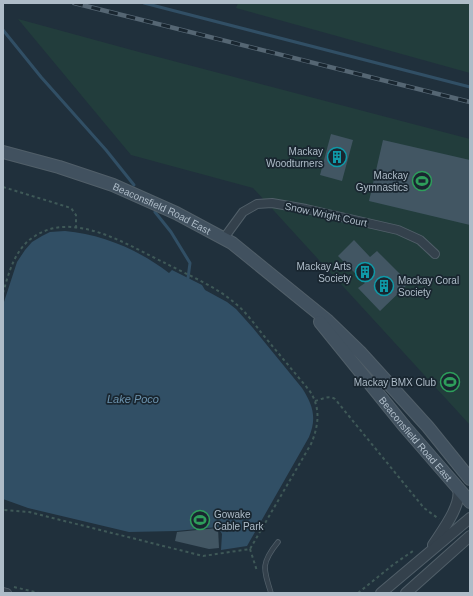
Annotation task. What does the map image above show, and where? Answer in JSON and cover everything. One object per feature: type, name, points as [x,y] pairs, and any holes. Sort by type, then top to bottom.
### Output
[{"type":"main road","name":"Beaconsfield Road East","points":[[3,152],[59,167],[113,185],[176,213],[224,238],[328,321],[360,352],[428,427],[470,479]]},
{"type":"main road","name":"Beaconsfield Road East","points":[[302,300],[405,427],[470,502]]},
{"type":"street","name":"Snow Wright Court","points":[[224,238],[243,212],[258,204],[272,202],[314,210],[398,230],[420,240],[435,254]]},
{"type":"street","points":[[428,427],[470,470]]},
{"type":"street","points":[[427,555],[441,534],[458,503],[458,489]]},
{"type":"street","points":[[381,593],[470,518]]},
{"type":"street","points":[[406,593],[470,536]]},
{"type":"street","points":[[459,546],[470,543]]},
{"type":"street","points":[[3,592],[8,589]]},
{"type":"lane","points":[[271,593],[265,567],[267,557],[278,542]]},
{"type":"path","points":[[3,187],[71,208],[76,215],[76,228]]},
{"type":"path","points":[[3,293],[16,257],[20,250],[34,236],[57,227],[76,228],[109,236],[208,286],[224,295],[242,310],[309,390],[315,401],[318,418],[315,434],[250,549],[203,556],[29,512],[3,510]]},
{"type":"path","points":[[315,401],[328,397],[335,399],[424,508],[440,519],[436,524]]},
{"type":"path","points":[[358,593],[394,564],[417,548]]},
{"type":"path","points":[[8,589],[38,593]]},
{"type":"green space","points":[[238,3],[470,3],[470,73],[236,8]]},
{"type":"green space","points":[[18,19],[470,139],[470,425],[253,188],[131,155]]},
{"type":"water","name":"Lake Poco","points":[[65,231],[93,236],[120,244],[145,257],[169,273],[172,270],[202,285],[205,290],[227,302],[236,309],[306,394],[313,412],[313,424],[309,437],[247,546],[221,550],[222,534],[218,527],[176,531],[129,532],[28,508],[3,499],[3,305],[17,262],[25,250],[32,242],[50,232]]},
{"type":"building","name":"Mackay Woodturners","points":[[331,134],[353,140],[342,181],[320,175]]},
{"type":"building","name":"Mackay Gymnastics","points":[[383,140],[470,160],[470,225],[369,201]]},
{"type":"building","points":[[354,240],[370,257],[377,251],[409,283],[380,311],[358,288],[365,283],[338,256]]},
{"type":"building","points":[[218,528],[219,548],[209,549],[175,541],[177,532]]},
{"type":"waterway","points":[[144,3],[470,87]]},
{"type":"waterway","points":[[3,30],[41,77],[106,150],[134,185]]},
{"type":"waterway","points":[[155,212],[171,232],[190,263],[188,278]]},
{"type":"railway","points":[[74,3],[470,102]]},
{"type":"place","name":"Mackay Woodturners","points":[[337,157]]},
{"type":"place","name":"Mackay Gymnastics","points":[[422,181]]},
{"type":"place","name":"Mackay Arts Society","points":[[365,272]]},
{"type":"place","name":"Mackay Coral Society","points":[[384,286]]},
{"type":"place","name":"Mackay BMX Club","points":[[450,382]]},
{"type":"place","name":"Gowake Cable Park","points":[[200,520]]}]
